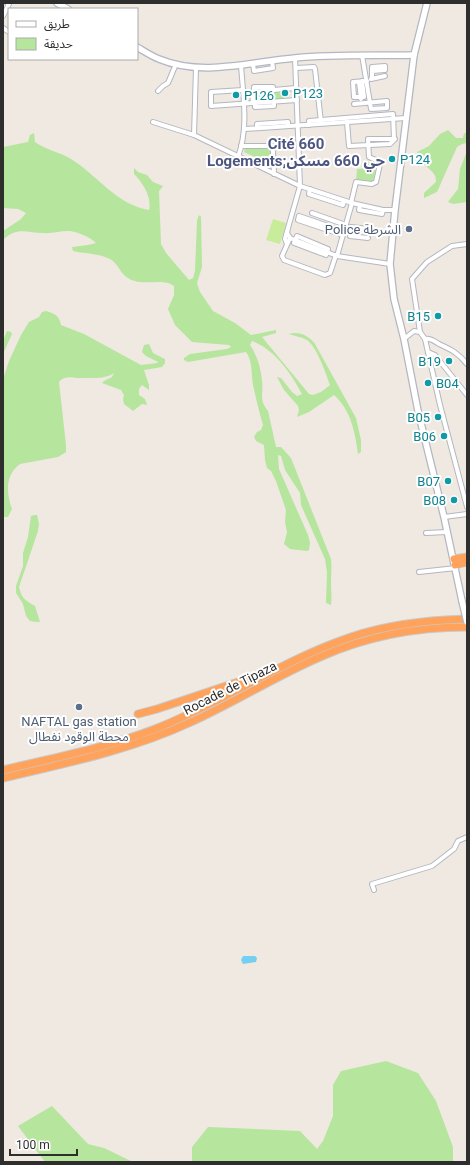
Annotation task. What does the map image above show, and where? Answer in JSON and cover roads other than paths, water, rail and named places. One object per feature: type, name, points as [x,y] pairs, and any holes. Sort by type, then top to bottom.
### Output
[{"type":"highway","points":[[455,564],[467,557]]},
{"type":"highway","points":[[455,564],[467,562]]},
{"type":"highway","name":"Rocade de Tipaza","points":[[3,770],[91,749],[139,735],[188,715],[304,655],[352,636],[382,628],[436,620],[467,620]]},
{"type":"highway","name":"Rocade de Tipaza","points":[[3,778],[118,750],[159,736],[191,723],[301,665],[343,648],[402,632],[439,627],[467,627]]},
{"type":"highway","points":[[138,714],[254,676],[273,672]]},
{"type":"street","points":[[3,16],[9,4],[7,3]]},
{"type":"street","points":[[57,3],[66,8]]},
{"type":"street","points":[[427,3],[414,55],[390,264],[394,299],[404,338],[418,411],[448,532],[467,620]]},
{"type":"street","points":[[138,48],[159,59],[196,68],[253,64],[295,58],[362,55],[414,55]]},
{"type":"street","points":[[354,104],[370,102],[364,81],[362,55]]},
{"type":"street","points":[[287,244],[285,239],[300,186],[295,58]]},
{"type":"street","points":[[158,91],[168,83],[176,64]]},
{"type":"street","points":[[238,156],[242,146],[245,129],[241,65]]},
{"type":"street","points":[[296,68],[314,67],[315,69],[321,122]]},
{"type":"street","points":[[194,135],[196,68]]},
{"type":"street","points":[[372,71],[372,78]]},
{"type":"street","points":[[364,81],[385,76]]},
{"type":"street","points":[[361,103],[360,97],[364,81]]},
{"type":"street","points":[[296,88],[273,90],[273,87],[254,88],[254,92],[252,92],[255,107],[274,106],[274,102],[297,100]]},
{"type":"street","points":[[243,90],[210,92],[212,106],[254,103]]},
{"type":"street","points":[[245,129],[309,125],[321,122],[393,114],[395,139],[368,140],[369,157],[378,161],[380,164],[376,182],[372,184],[356,182],[346,225],[337,256],[330,273],[324,275],[283,259],[282,256],[290,238]]},
{"type":"street","points":[[321,122],[348,122],[406,118]]},
{"type":"street","points":[[152,122],[194,135],[300,186],[344,201],[383,210],[395,210]]},
{"type":"street","points":[[348,122],[349,146],[368,145]]},
{"type":"street","points":[[242,146],[272,146]]},
{"type":"street","points":[[273,151],[274,174]]},
{"type":"street","points":[[312,214],[346,225]]},
{"type":"street","points":[[333,231],[334,228],[299,216],[298,220],[333,231],[351,231]]},
{"type":"street","points":[[368,238],[350,236],[351,227],[369,229]]},
{"type":"street","points":[[287,231],[290,238],[337,256],[390,264]]},
{"type":"street","points":[[467,244],[452,246],[427,262],[412,279],[420,332],[425,339],[440,405],[467,507]]},
{"type":"street","points":[[404,338],[414,331],[420,332]]},
{"type":"street","points":[[425,339],[430,338],[438,344],[449,348],[459,355],[467,364]]},
{"type":"street","points":[[428,352],[435,355],[466,393]]},
{"type":"street","points":[[444,516],[467,514]]},
{"type":"street","points":[[426,533],[448,532]]},
{"type":"street","points":[[419,572],[455,564]]},
{"type":"street","points":[[374,890],[372,884],[432,866],[454,849],[458,841],[467,837]]},
{"type":"water","points":[[243,956],[255,956],[257,958],[256,962],[243,964],[241,960]]},
{"type":"place","name":"P123","points":[[285,93]]},
{"type":"place","name":"P126","points":[[236,95]]},
{"type":"place","name":"P124","points":[[392,159]]},
{"type":"place","name":"Police الشرطة","points":[[409,229]]},
{"type":"place","name":"B15","points":[[438,316]]},
{"type":"place","name":"B19","points":[[449,361]]},
{"type":"place","name":"B04","points":[[428,383]]},
{"type":"place","name":"B05","points":[[438,417]]},
{"type":"place","name":"B06","points":[[444,436]]},
{"type":"place","name":"B07","points":[[448,481]]},
{"type":"place","name":"B08","points":[[454,500]]},
{"type":"place","name":"NAFTAL gas station محطة الوقود نفطال","points":[[79,707]]},
{"type":"district","name":"Cité 660 Logements;حي 660 مسكن","points":[[296,152]]}]
